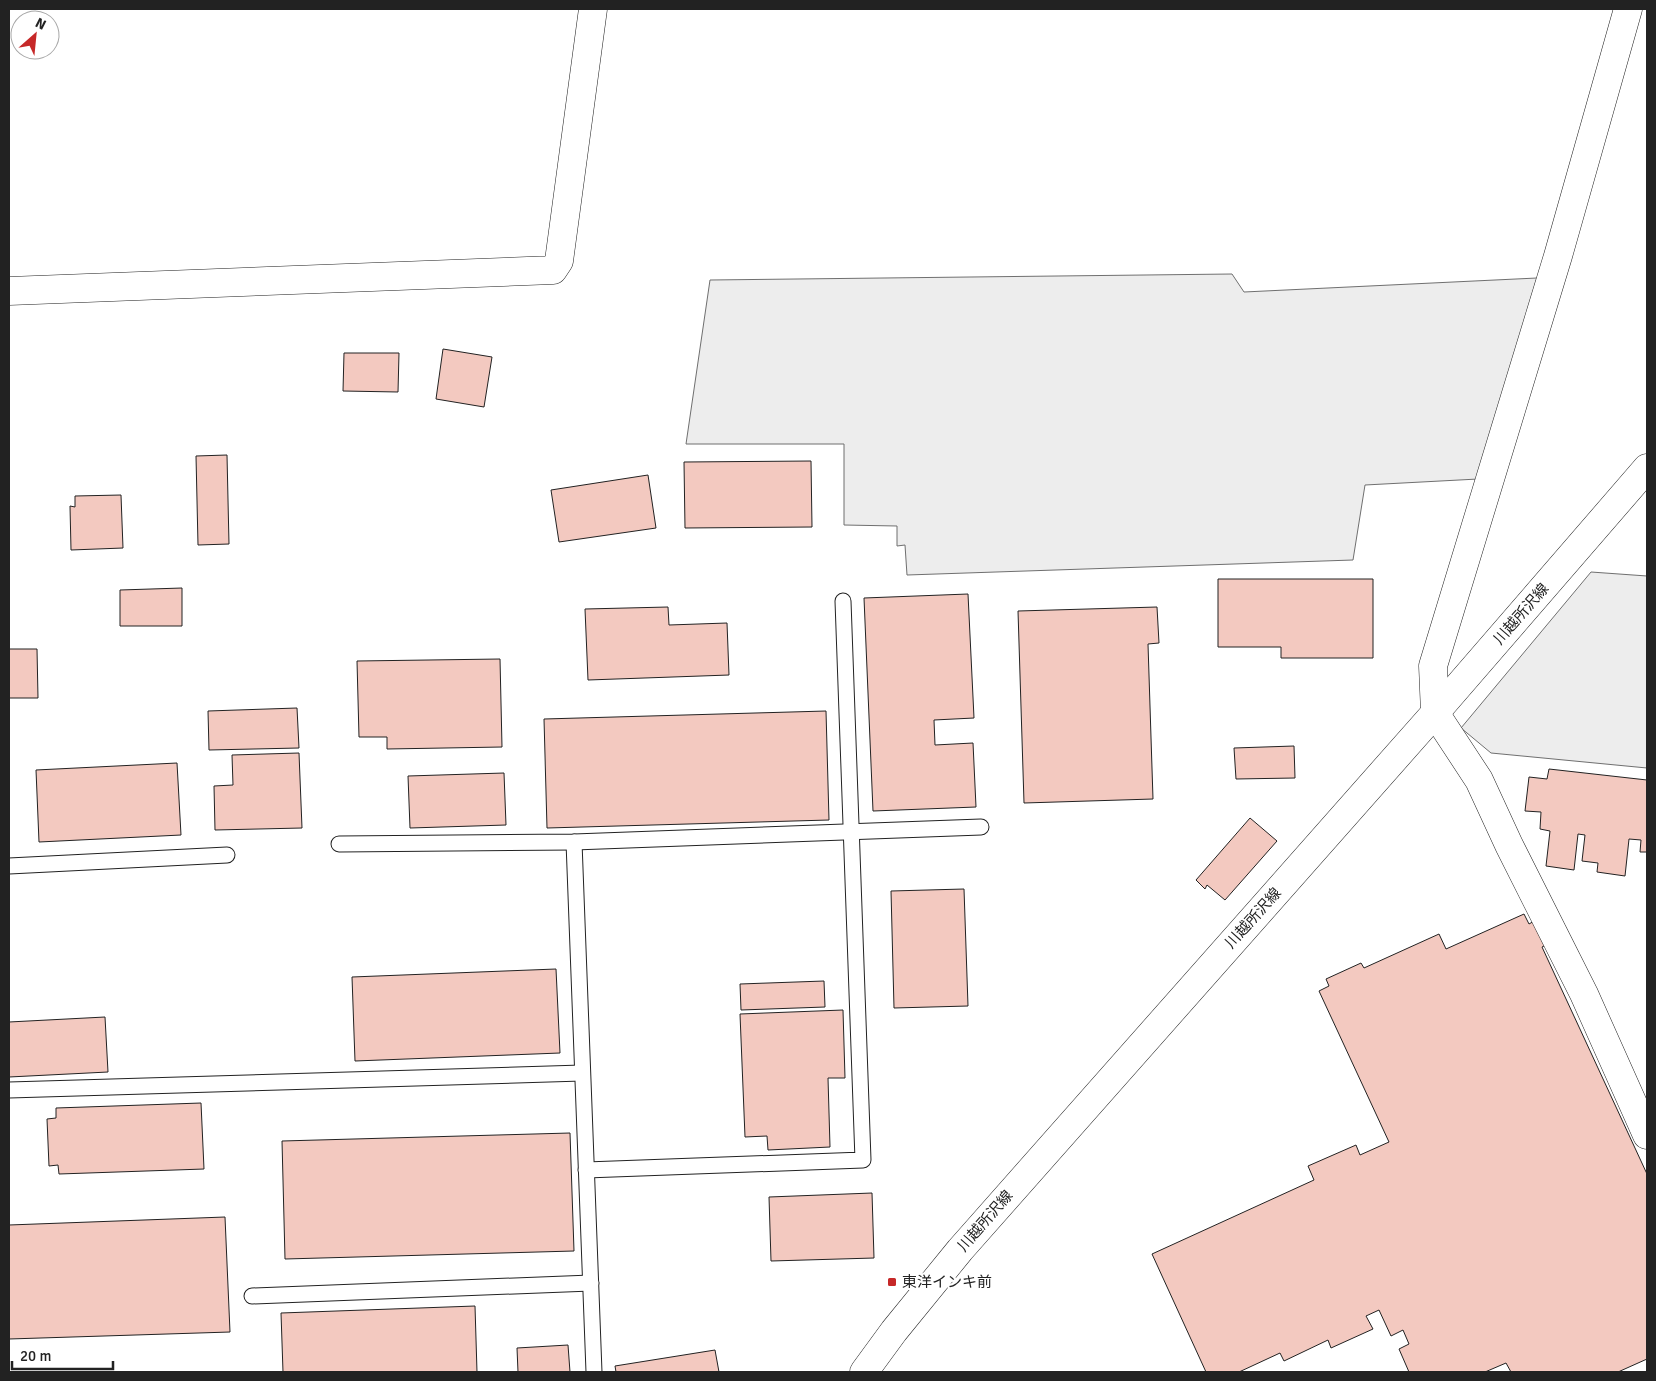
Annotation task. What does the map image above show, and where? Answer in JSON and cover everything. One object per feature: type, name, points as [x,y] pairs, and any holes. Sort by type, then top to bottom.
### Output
[{"type":"street","points":[[9,291],[553,270],[559,261],[593,9]]},
{"type":"street","points":[[1628,9],[1558,256],[1433,666],[1435,713],[1479,780],[1509,845],[1584,994],[1647,1135]]},
{"type":"street","name":"川越所沢線","points":[[864,1372],[894,1331],[960,1250],[1435,713],[1647,468]]},
{"type":"lane","points":[[586,1170],[863,1160],[843,601]]},
{"type":"lane","points":[[338,844],[574,842],[981,828]]},
{"type":"lane","points":[[574,842],[594,1372]]},
{"type":"lane","points":[[9,866],[227,855]]},
{"type":"lane","points":[[9,1090],[582,1073]]},
{"type":"lane","points":[[252,1296],[591,1283]]},
{"type":"shaded area","points":[[1232,274],[1244,292],[1537,278],[1478,479],[1365,485],[1353,560],[907,575],[905,545],[897,546],[897,526],[844,525],[844,444],[686,444],[710,280]]},
{"type":"shaded area","points":[[1591,572],[1647,576],[1647,768],[1491,753],[1461,728]]},
{"type":"building","points":[[443,349],[492,357],[484,407],[436,399]]},
{"type":"building","points":[[344,353],[399,353],[398,392],[343,391]]},
{"type":"building","points":[[227,455],[229,544],[198,545],[196,456]]},
{"type":"building","points":[[811,461],[812,527],[685,528],[684,462]]},
{"type":"building","points":[[648,475],[656,528],[559,542],[551,490]]},
{"type":"building","points":[[121,495],[123,548],[71,550],[70,506],[75,507],[75,496]]},
{"type":"building","points":[[1218,579],[1373,579],[1373,658],[1281,658],[1281,647],[1218,647]]},
{"type":"building","points":[[182,588],[182,626],[120,626],[120,590]]},
{"type":"building","points":[[968,594],[974,718],[934,720],[935,745],[973,743],[976,807],[873,811],[864,598]]},
{"type":"building","points":[[668,607],[669,625],[727,623],[729,675],[588,680],[585,609]]},
{"type":"building","points":[[1157,607],[1159,643],[1148,644],[1153,799],[1024,803],[1018,611]]},
{"type":"building","points":[[9,649],[37,649],[38,698],[9,698]]},
{"type":"building","points":[[500,659],[502,747],[387,749],[387,737],[359,737],[357,661]]},
{"type":"building","points":[[297,708],[299,748],[209,750],[208,711]]},
{"type":"building","points":[[826,711],[829,820],[547,828],[544,719]]},
{"type":"building","points":[[1294,746],[1295,778],[1236,779],[1234,748]]},
{"type":"building","points":[[299,753],[302,828],[215,830],[214,786],[233,785],[232,755]]},
{"type":"building","points":[[177,763],[181,835],[39,842],[36,770]]},
{"type":"building","points":[[1549,769],[1647,780],[1647,852],[1640,852],[1641,840],[1629,839],[1625,876],[1597,872],[1598,863],[1582,861],[1585,835],[1578,834],[1574,870],[1546,866],[1550,831],[1540,829],[1541,812],[1525,811],[1529,777],[1547,779]]},
{"type":"building","points":[[504,773],[506,825],[410,828],[408,776]]},
{"type":"building","points":[[1250,818],[1277,841],[1225,900],[1207,885],[1205,889],[1196,880]]},
{"type":"building","points":[[964,889],[968,1006],[894,1008],[891,891]]},
{"type":"building","points":[[1524,914],[1529,924],[1536,920],[1548,944],[1542,947],[1647,1174],[1647,1359],[1618,1372],[1511,1372],[1506,1363],[1485,1372],[1409,1372],[1399,1349],[1409,1344],[1403,1330],[1391,1336],[1379,1310],[1366,1316],[1373,1329],[1331,1348],[1328,1340],[1284,1361],[1280,1353],[1239,1372],[1206,1372],[1152,1254],[1314,1180],[1308,1166],[1356,1145],[1360,1155],[1389,1142],[1319,991],[1329,986],[1326,979],[1361,963],[1364,968],[1439,934],[1446,949]]},
{"type":"building","points":[[556,969],[560,1053],[355,1061],[352,977]]},
{"type":"building","points":[[824,981],[825,1007],[741,1010],[740,984]]},
{"type":"building","points":[[843,1010],[845,1078],[828,1078],[830,1147],[768,1150],[767,1136],[745,1137],[740,1014]]},
{"type":"building","points":[[105,1017],[108,1072],[9,1077],[9,1022]]},
{"type":"building","points":[[201,1103],[204,1169],[59,1174],[58,1165],[49,1166],[47,1119],[56,1118],[56,1108]]},
{"type":"building","points":[[570,1133],[574,1251],[285,1259],[282,1141]]},
{"type":"building","points":[[872,1193],[874,1258],[771,1261],[769,1197]]},
{"type":"building","points":[[225,1217],[230,1332],[9,1339],[9,1225]]},
{"type":"building","points":[[475,1306],[477,1372],[283,1372],[281,1313]]},
{"type":"building","points":[[568,1345],[570,1372],[518,1372],[517,1348]]},
{"type":"building","points":[[715,1350],[719,1372],[616,1372],[615,1366]]},
{"type":"place","name":"東洋インキ前","points":[[892,1282]]}]
